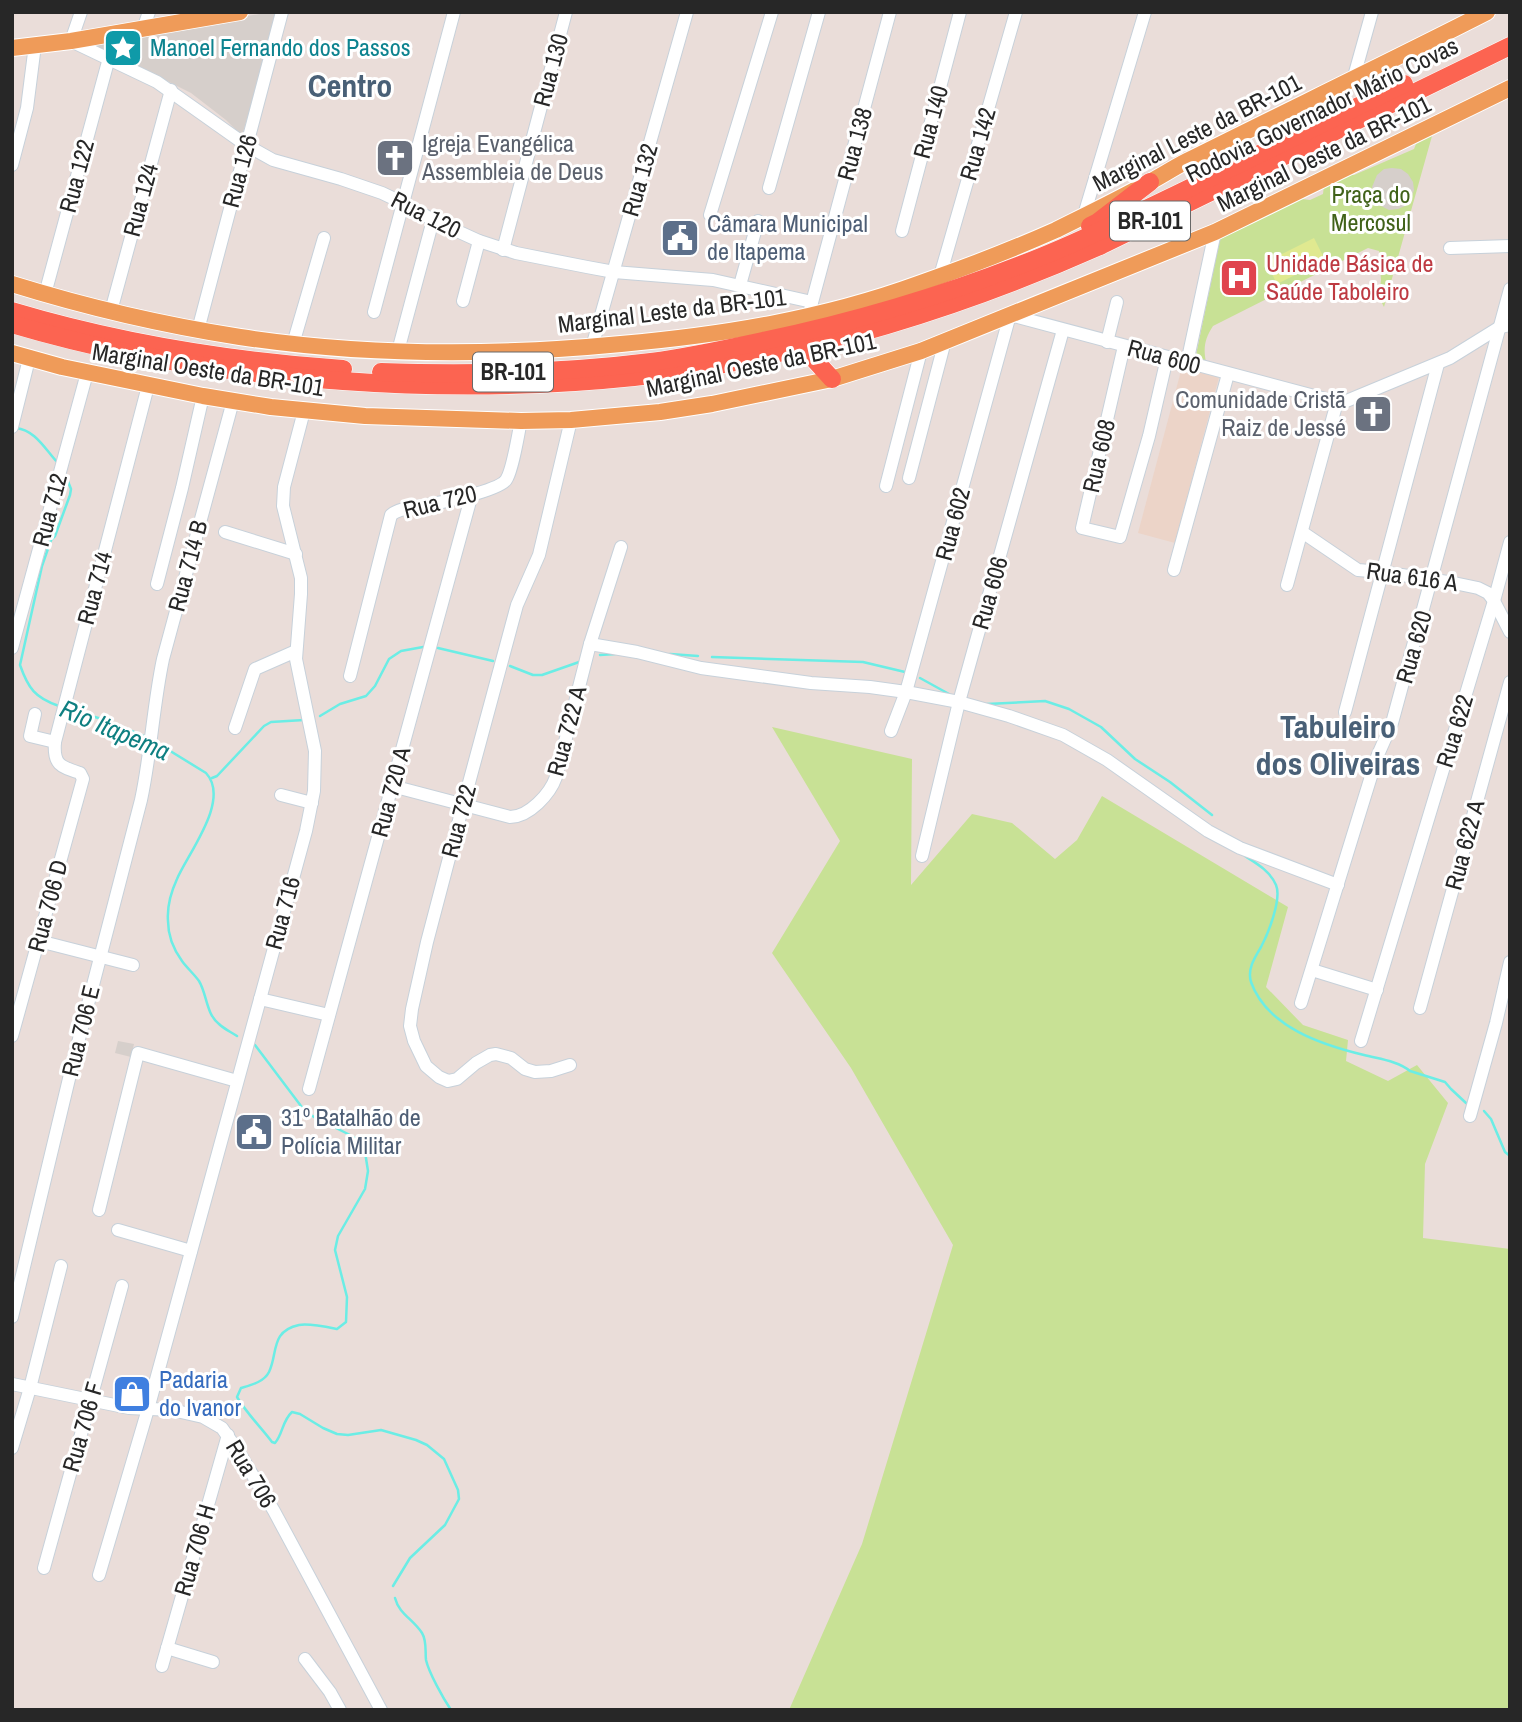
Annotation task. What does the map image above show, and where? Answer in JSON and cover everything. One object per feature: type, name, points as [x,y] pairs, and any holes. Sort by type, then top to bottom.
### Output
[{"type":"highway","name":"Rodovia Governador Mário Covas","points":[[12,311],[154,344],[285,364],[394,372],[527,372],[597,368],[707,353],[883,312],[1042,257],[1510,33]]},
{"type":"highway","name":"Rodovia Governador Mário Covas","points":[[12,324],[75,341],[186,363],[275,376],[407,385],[485,386],[599,380],[696,368],[774,354],[864,332],[1055,266],[1510,46]]},
{"type":"highway","points":[[1007,270],[1049,245],[1098,222],[1150,182]]},
{"type":"highway","points":[[774,354],[812,357],[832,379]]},
{"type":"main road","points":[[12,48],[71,41],[240,12]]},
{"type":"main road","name":"Marginal Leste da BR-101","points":[[12,284],[111,311],[198,330],[293,344],[398,351],[592,347],[751,329],[810,310],[883,296],[1024,244],[1487,12]]},
{"type":"main road","name":"Marginal Oeste da BR-101","points":[[12,354],[148,386],[233,401],[304,411],[396,418],[571,420],[712,404],[832,379],[921,351],[1215,232],[1510,88]]},
{"type":"street","points":[[71,41],[81,12]]},
{"type":"street","points":[[143,29],[149,12]]},
{"type":"street","name":"Rua 126","points":[[198,330],[282,12]]},
{"type":"street","points":[[374,312],[454,12]]},
{"type":"street","name":"Rua 130","points":[[503,250],[566,12]]},
{"type":"street","name":"Rua 132","points":[[592,347],[687,12]]},
{"type":"street","points":[[710,215],[772,12]]},
{"type":"street","points":[[769,188],[819,12]]},
{"type":"street","name":"Rua 138","points":[[810,310],[890,12]]},
{"type":"street","name":"Rua 140","points":[[902,232],[960,12]]},
{"type":"street","name":"Rua 142","points":[[940,276],[1016,12]]},
{"type":"street","points":[[1084,215],[1145,12]]},
{"type":"street","points":[[1353,80],[1372,12]]},
{"type":"street","name":"Rua 120","points":[[71,41],[146,75],[246,145],[273,160],[362,185],[479,242],[503,250],[614,272],[713,280],[740,285],[810,310]]},
{"type":"street","points":[[12,165],[27,108],[35,45]]},
{"type":"street","name":"Rua 122","points":[[45,294],[109,58]]},
{"type":"street","name":"Rua 124","points":[[111,311],[171,90]]},
{"type":"street","points":[[398,351],[433,220]]},
{"type":"street","points":[[740,285],[758,221]]},
{"type":"street","points":[[1187,363],[1215,232]]},
{"type":"street","points":[[293,344],[324,238]]},
{"type":"street","points":[[463,301],[479,242]]},
{"type":"street","points":[[1450,248],[1510,246]]},
{"type":"street","name":"Rua 620","points":[[1301,1003],[1377,757],[1392,723],[1505,326],[1510,289]]},
{"type":"street","points":[[1107,342],[1117,302]]},
{"type":"street","name":"Rua 600","points":[[1010,315],[1337,402]]},
{"type":"street","name":"Rua 602","points":[[891,732],[906,692],[1010,315]]},
{"type":"street","points":[[1287,585],[1337,402],[1358,397],[1438,364],[1505,326]]},
{"type":"street","name":"Rua 606","points":[[922,856],[959,702],[1063,330]]},
{"type":"street","points":[[909,478],[945,341]]},
{"type":"street","name":"Rua 608","points":[[1124,346],[1082,528],[1120,537],[1147,444],[1167,358]]},
{"type":"street","points":[[886,486],[921,351]]},
{"type":"street","points":[[12,428],[29,359]]},
{"type":"street","points":[[1345,712],[1438,364]]},
{"type":"street","name":"Rua 712","points":[[12,648],[87,373]]},
{"type":"street","points":[[1174,570],[1228,374]]},
{"type":"street","name":"Rua 714","points":[[55,742],[148,386]]},
{"type":"street","points":[[157,584],[203,396]]},
{"type":"street","name":"Rua 714 B","points":[[149,746],[163,659],[233,401]]},
{"type":"street","name":"Rua 716","points":[[99,1575],[148,1409],[312,803],[315,751],[298,673],[296,651],[302,586],[284,513],[283,494],[304,411]]},
{"type":"street","name":"Rua 722","points":[[570,1065],[536,1072],[496,1054],[476,1063],[457,1079],[448,1081],[426,1066],[410,1026],[427,942],[463,805],[515,614],[538,555],[571,420]]},
{"type":"street","name":"Rua 720","points":[[350,676],[391,515],[398,510],[500,486],[509,474],[521,421]]},
{"type":"street","name":"Rua 720 A","points":[[309,1089],[472,494]]},
{"type":"street","points":[[225,532],[296,554]]},
{"type":"street","name":"Rua 616 A","points":[[1302,532],[1358,570],[1470,585],[1488,593],[1494,601]]},
{"type":"street","name":"Rua 622","points":[[1361,1041],[1510,542]]},
{"type":"street","name":"Rua 722 A","points":[[392,786],[515,817],[524,813],[550,791],[556,778],[590,644],[621,547]]},
{"type":"street","points":[[1494,601],[1510,632]]},
{"type":"street","points":[[590,644],[637,652],[701,668],[811,683],[906,692],[959,702],[1009,716],[1063,735],[1107,760],[1208,831],[1240,848],[1338,885]]},
{"type":"street","points":[[235,728],[255,669],[296,651]]},
{"type":"street","name":"Rua 622 A","points":[[1420,1008],[1510,682]]},
{"type":"street","points":[[36,713],[30,736],[55,742]]},
{"type":"street","name":"Rua 706 D","points":[[12,1036],[83,779],[83,775],[60,765],[55,757],[55,742]]},
{"type":"street","name":"Rua 706 E","points":[[12,1317],[73,1062],[141,800],[149,746]]},
{"type":"street","points":[[281,795],[312,803]]},
{"type":"street","points":[[39,941],[133,965]]},
{"type":"street","points":[[1470,1116],[1510,962]]},
{"type":"street","points":[[1312,970],[1377,990]]},
{"type":"street","points":[[260,999],[329,1015]]},
{"type":"street","points":[[99,1210],[138,1053],[237,1081]]},
{"type":"street","points":[[118,1230],[191,1251]]},
{"type":"street","points":[[12,1448],[61,1266]]},
{"type":"street","name":"Rua 706 F","points":[[44,1568],[122,1286]]},
{"type":"street","name":"Rua 706","points":[[12,1384],[129,1408],[172,1410],[203,1417],[215,1423],[228,1435],[274,1511],[382,1710]]},
{"type":"street","name":"Rua 706 H","points":[[162,1666],[228,1435]]},
{"type":"street","points":[[167,1648],[213,1662]]},
{"type":"street","points":[[305,1659],[331,1704],[340,1710]]},
{"type":"shaded area","points":[[278,12],[242,136],[191,93],[84,44]]},
{"type":"shaded area","points":[[1384,169],[1401,169],[1408,174],[1414,190],[1405,206],[1389,210],[1375,200],[1372,187],[1377,175]]},
{"type":"shaded area","points":[[1182,367],[1219,377],[1175,543],[1138,533]]},
{"type":"shaded area","points":[[118,1041],[134,1044],[131,1057],[115,1053]]},
{"type":"green space","name":"Praça do Mercosul","points":[[1432,136],[1384,307],[1379,297],[1379,251],[1368,248],[1213,326],[1205,343],[1206,362],[1195,360],[1220,239],[1302,199],[1310,200],[1323,194],[1324,185],[1414,149],[1416,144]]},
{"type":"green space","points":[[1314,238],[1325,260],[1277,284],[1266,262]]},
{"type":"green space","points":[[772,727],[912,759],[911,885],[972,814],[1012,823],[1055,859],[1077,840],[1102,796],[1288,907],[1266,987],[1303,1025],[1348,1040],[1346,1061],[1388,1081],[1417,1065],[1448,1103],[1425,1164],[1423,1238],[1510,1249],[1510,1710],[789,1710],[862,1544],[953,1245],[851,1068],[772,953],[840,841]]},
{"type":"waterway","name":"Rio Itapema","points":[[16,428],[34,436],[57,462]]},
{"type":"waterway","name":"Rio Itapema","points":[[59,706],[34,691],[20,665],[42,566],[70,495],[67,479]]},
{"type":"waterway","points":[[320,716],[340,704],[366,696],[375,686],[389,659],[401,651],[423,647]]},
{"type":"waterway","points":[[438,648],[493,661]]},
{"type":"waterway","points":[[600,655],[615,654]]},
{"type":"waterway","points":[[670,654],[698,656]]},
{"type":"waterway","points":[[712,657],[863,662],[905,672]]},
{"type":"waterway","points":[[510,666],[533,675],[542,675],[582,661]]},
{"type":"waterway","points":[[920,678],[949,694]]},
{"type":"waterway","points":[[987,704],[1045,701],[1069,709],[1101,727],[1135,759],[1212,815]]},
{"type":"waterway","name":"Rio Itapema","points":[[69,709],[108,721],[148,738]]},
{"type":"waterway","points":[[212,778],[217,776],[264,726],[271,722],[304,720]]},
{"type":"waterway","name":"Rio Itapema","points":[[154,741],[206,773],[212,784],[214,797],[211,812],[177,879],[171,895],[168,926],[174,947],[202,986],[215,1020],[237,1036]]},
{"type":"waterway","points":[[1245,856],[1270,876],[1277,891],[1276,907],[1250,972],[1251,982],[1259,998],[1270,1011],[1298,1032],[1331,1046],[1394,1063],[1445,1082],[1466,1103]]},
{"type":"waterway","name":"Rio Itapema","points":[[255,1045],[304,1110],[357,1140],[365,1152],[368,1171],[365,1189],[338,1236],[335,1250],[347,1297],[346,1322],[337,1329],[303,1325],[283,1332],[276,1344],[267,1375],[257,1383],[241,1388],[237,1397],[275,1443],[292,1412],[337,1434],[381,1430],[416,1440],[444,1459],[458,1490],[459,1499],[445,1525],[410,1558],[393,1586]]},
{"type":"waterway","points":[[1484,1111],[1491,1119],[1505,1152],[1510,1156]]},
{"type":"waterway","name":"Rio Itapema","points":[[395,1598],[424,1636],[426,1660],[451,1710]]},
{"type":"place","name":"Manoel Fernando dos Passos","points":[[123,48]]},
{"type":"place","name":"Igreja Evangélica Assembleia de Deus","points":[[395,158]]},
{"type":"place","name":"Câmara Municipal de Itapema","points":[[680,238]]},
{"type":"place","name":"Unidade Básica de Saúde Taboleiro","points":[[1239,278]]},
{"type":"place","name":"Comunidade Cristã Raiz de Jessé","points":[[1373,414]]},
{"type":"place","name":"31º Batalhão de Polícia Militar","points":[[254,1132]]},
{"type":"place","name":"Padaria do Ivanor","points":[[132,1394]]},
{"type":"district","name":"Centro","points":[[350,86]]},
{"type":"district","name":"Tabuleiro dos Oliveiras","points":[[1338,746]]}]
